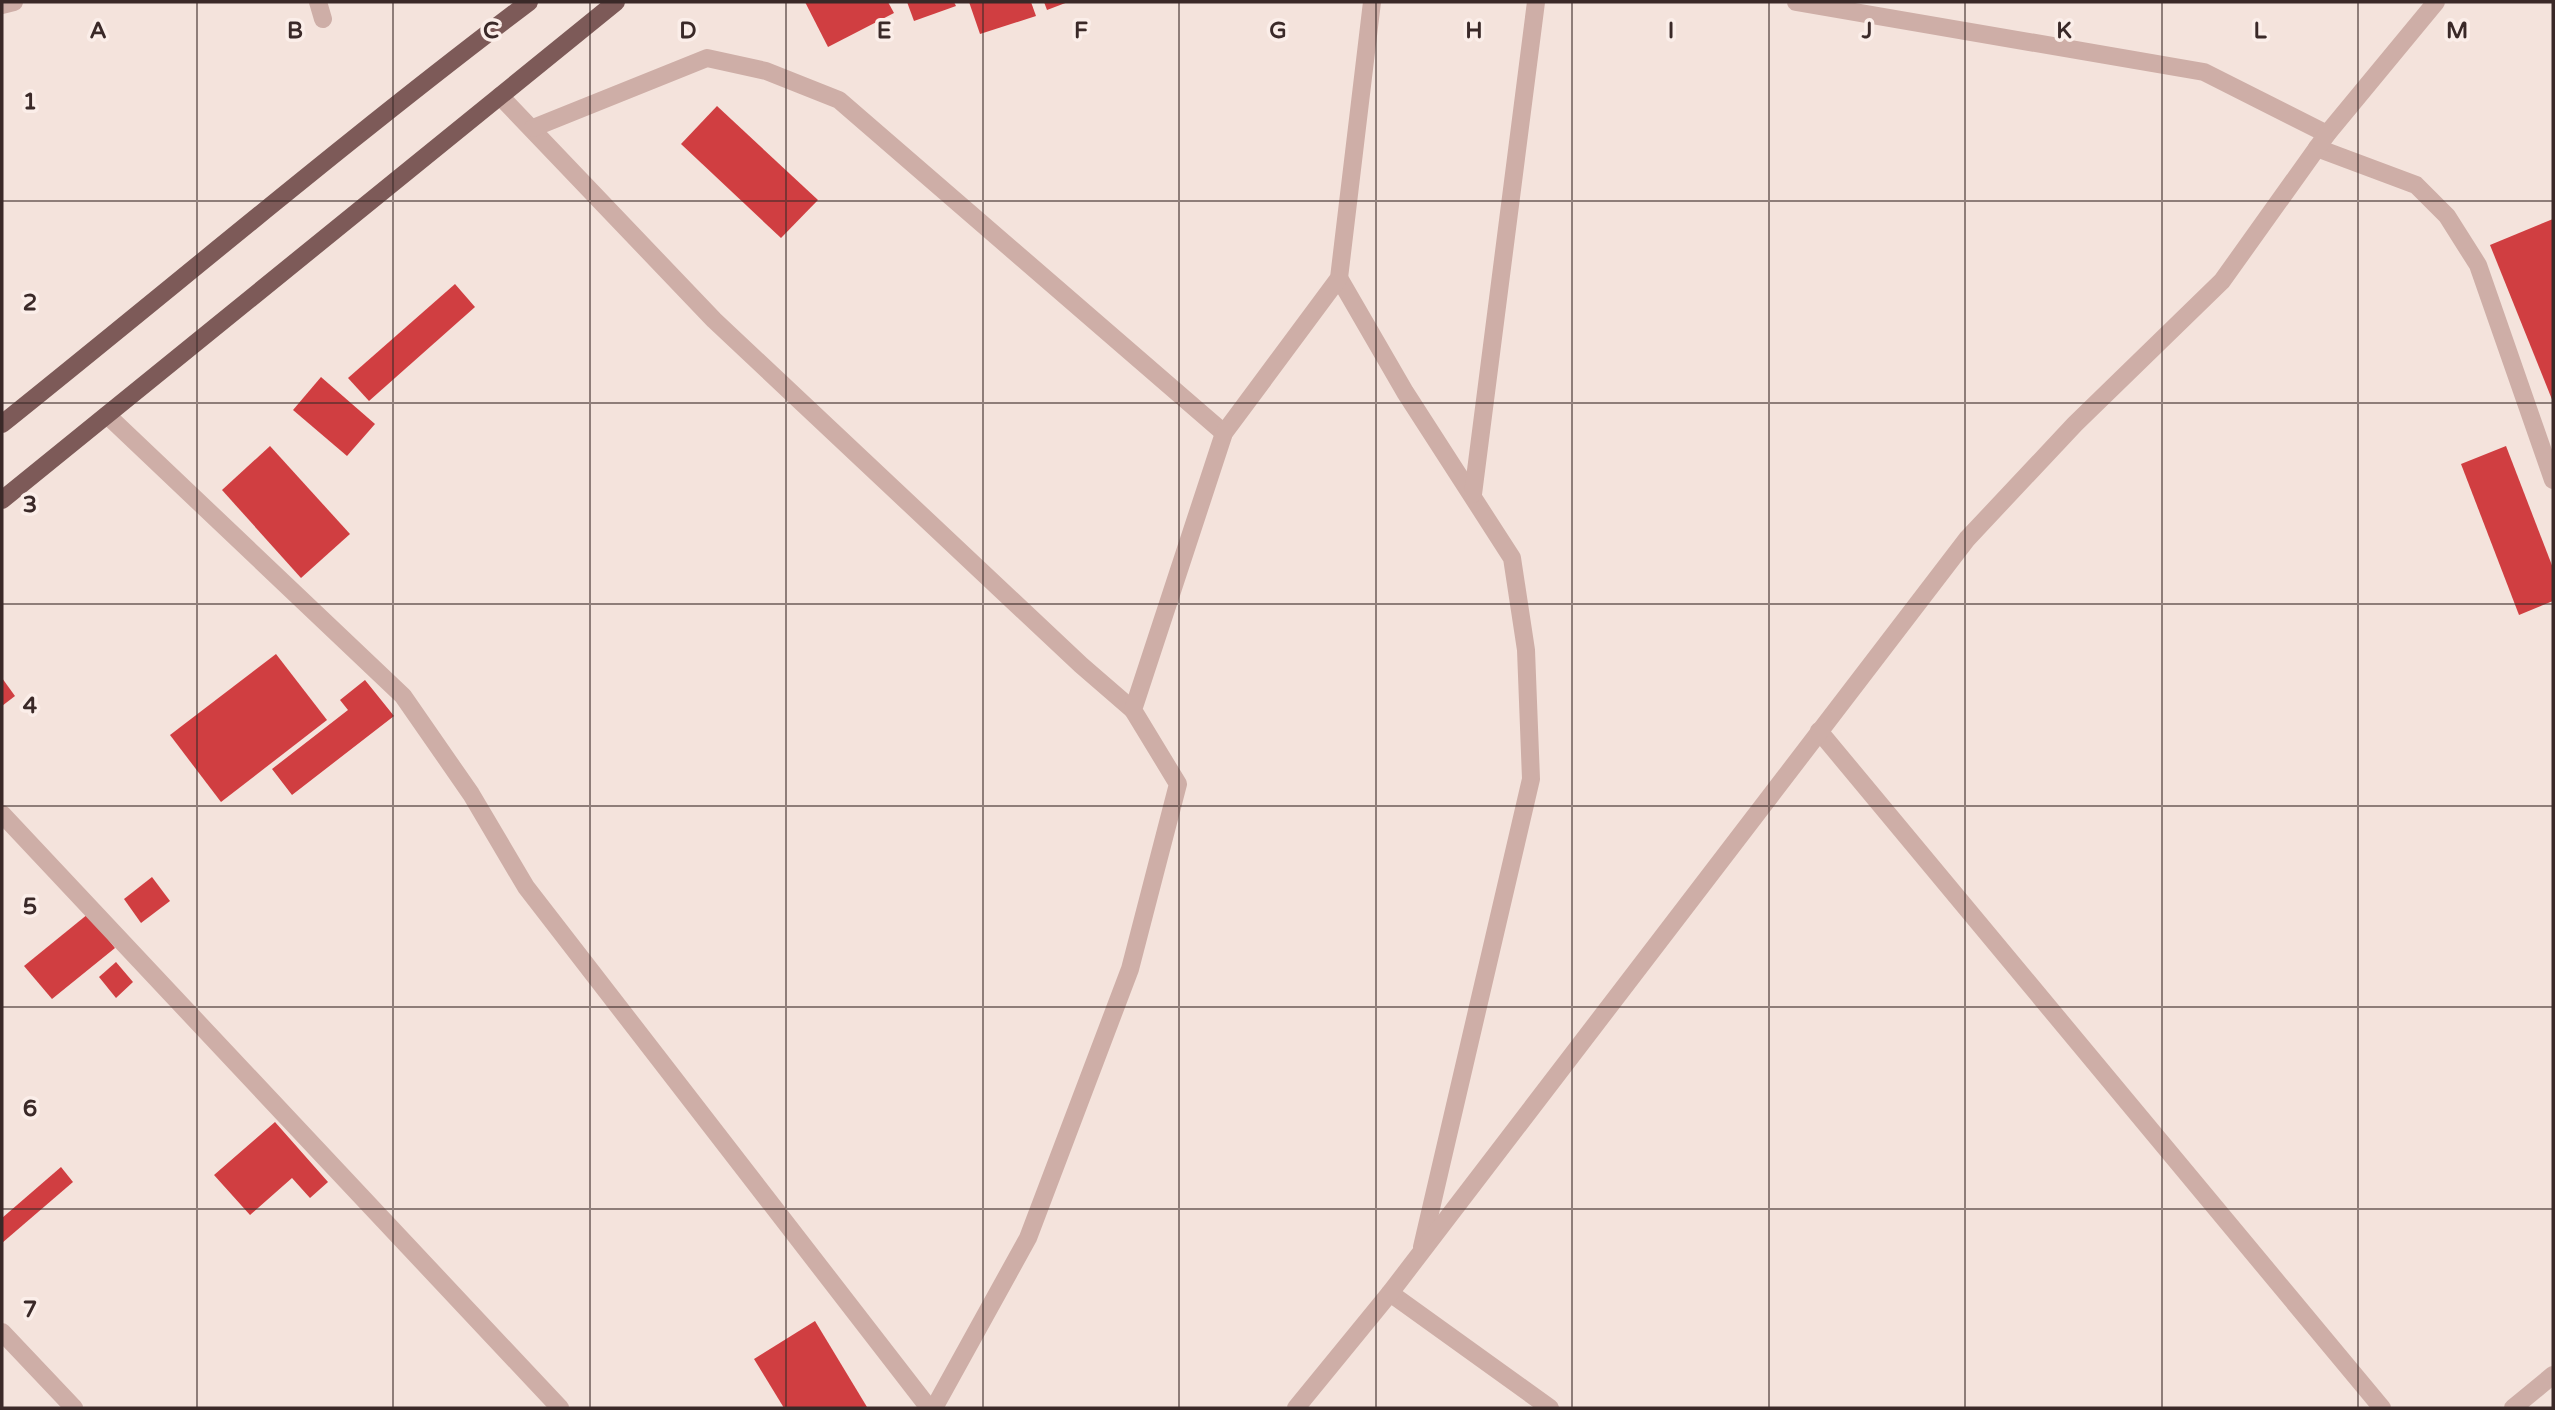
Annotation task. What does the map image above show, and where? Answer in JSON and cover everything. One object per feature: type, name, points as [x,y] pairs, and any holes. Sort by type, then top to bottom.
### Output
[{"type":"main road","points":[[2,424],[180,282],[384,111],[529,2]]},
{"type":"main road","points":[[2,500],[616,2]]},
{"type":"street","points":[[2,5],[13,2]]},
{"type":"street","points":[[1133,710],[1224,433],[1339,278],[1372,2]]},
{"type":"street","points":[[1473,494],[1536,2]]},
{"type":"street","points":[[1796,2],[1835,4],[2204,72],[2322,141],[2416,185],[2447,216],[2478,265],[2553,480]]},
{"type":"street","points":[[1296,1408],[1390,1293],[1967,539],[2075,424],[2222,281],[2322,141],[2436,2]]},
{"type":"street","points":[[533,128],[707,58],[766,71],[839,100],[1224,433]]},
{"type":"street","points":[[107,415],[403,696],[471,794],[526,887],[932,1408],[1028,1238],[1130,969],[1178,784],[1133,710],[1081,665],[714,320],[500,96]]},
{"type":"street","points":[[1339,278],[1405,392],[1512,558],[1526,650],[1531,779],[1420,1252]]},
{"type":"street","points":[[1819,731],[2382,1408]]},
{"type":"street","points":[[2,814],[560,1408]]},
{"type":"street","points":[[1390,1293],[1550,1408]]},
{"type":"street","points":[[2,1332],[74,1408]]},
{"type":"street","points":[[2513,1408],[2553,1375]]},
{"type":"building","points":[[805,2],[888,2],[894,13],[828,47]]},
{"type":"building","points":[[907,2],[954,2],[956,6],[914,21]]},
{"type":"building","points":[[969,2],[1031,2],[1036,16],[980,34]]},
{"type":"building","points":[[1044,2],[1068,2],[1047,10]]},
{"type":"building","points":[[717,106],[818,200],[781,238],[681,144]]},
{"type":"building","points":[[2553,219],[2553,402],[2490,245]]},
{"type":"building","points":[[455,284],[475,307],[369,401],[348,378]]},
{"type":"building","points":[[321,377],[375,424],[347,456],[293,410]]},
{"type":"building","points":[[270,446],[350,534],[301,578],[222,490]]},
{"type":"building","points":[[2506,446],[2553,568],[2553,601],[2519,615],[2461,464]]},
{"type":"building","points":[[276,654],[327,720],[221,802],[170,735]]},
{"type":"building","points":[[2,678],[15,696],[2,706]]},
{"type":"building","points":[[365,680],[394,716],[292,795],[272,769],[348,710],[340,700]]},
{"type":"building","points":[[152,877],[170,901],[141,923],[124,899]]},
{"type":"building","points":[[88,914],[115,948],[52,999],[24,966]]},
{"type":"building","points":[[116,962],[133,982],[116,998],[99,977]]},
{"type":"building","points":[[275,1122],[328,1182],[310,1198],[292,1178],[250,1215],[214,1175]]},
{"type":"building","points":[[61,1167],[73,1182],[2,1243],[2,1218]]},
{"type":"building","points":[[815,1321],[867,1407],[784,1408],[754,1359]]}]
